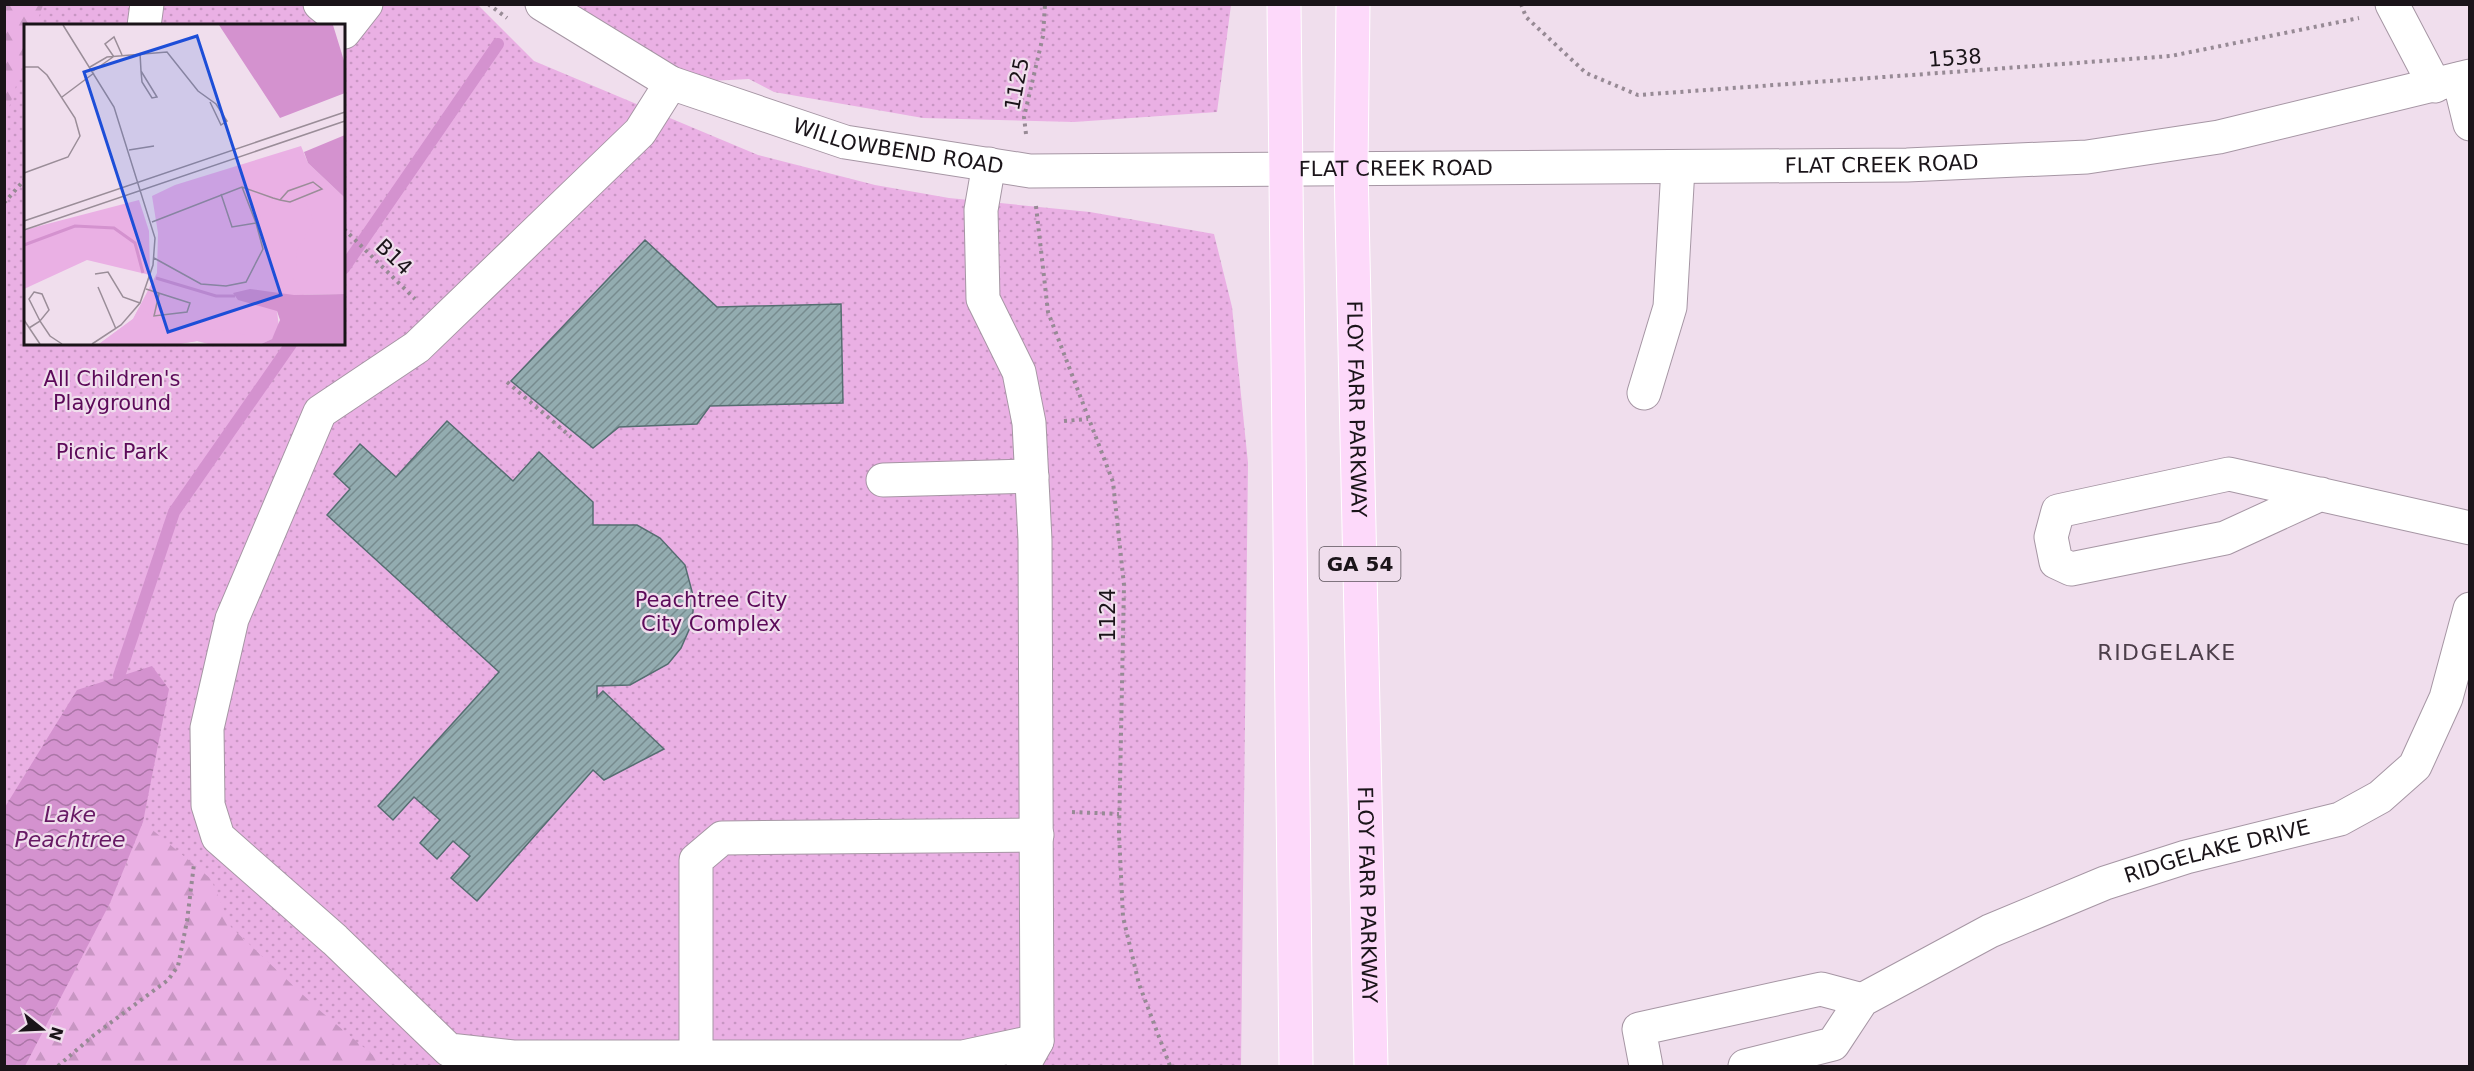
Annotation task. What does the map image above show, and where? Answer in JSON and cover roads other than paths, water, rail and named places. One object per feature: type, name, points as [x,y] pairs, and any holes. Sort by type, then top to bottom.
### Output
[{"type":"main road","name":"GA 54","points":[[1284,4],[1296,1066]]},
{"type":"main road","name":"FLOY FARR PARKWAY","points":[[1353,4],[1351,167],[1371,1066]]},
{"type":"street","points":[[144,24],[147,4]]},
{"type":"street","points":[[320,4],[352,21]]},
{"type":"street","name":"WILLOWBEND ROAD","points":[[542,4],[671,83],[845,142],[1030,171],[1286,168]]},
{"type":"street","points":[[2393,8],[2454,80],[2469,124]]},
{"type":"street","name":"FLAT CREEK ROAD","points":[[1286,168],[1678,168],[1907,165],[2087,157],[2219,137],[2454,80]]},
{"type":"street","points":[[671,83],[640,132],[417,347],[320,412],[232,619],[207,728],[208,805],[218,837],[335,940],[449,1050],[513,1057],[963,1058],[1030,1054],[1037,822],[1032,476],[1029,423],[1019,372],[983,299],[981,210],[989,164]]},
{"type":"street","points":[[1644,393],[1670,307],[1678,168]]},
{"type":"street","points":[[2321,494],[2225,538],[2071,569],[2056,562],[2051,537],[2058,512],[2229,474],[2321,494],[2469,528]]},
{"type":"street","points":[[883,480],[1032,476]]},
{"type":"street","name":"RIDGELAKE DRIVE","points":[[1745,1066],[1833,1044],[1862,1000],[1990,931],[2105,883],[2186,857],[2340,819],[2380,797],[2415,766],[2446,698],[2469,609]]},
{"type":"street","points":[[696,1057],[698,1007],[696,860],[722,838],[1037,822]]},
{"type":"street","points":[[1646,1066],[1639,1029],[1821,989],[1862,1000]]},
{"type":"water","name":"Lake Peachtree","points":[[152,666],[169,689],[143,822],[110,903],[25,1066],[5,1066],[5,807],[77,690]]},
{"type":"waterway","points":[[345,267],[498,44]]},
{"type":"waterway","points":[[119,676],[174,512],[290,345]]},
{"type":"district","name":"RIDGELAKE","points":[[2167,652]]},
{"type":"park label","name":"All Children's Playground","points":[[112,391]]},
{"type":"park label","name":"Picnic Park","points":[[112,452]]},
{"type":"park label","name":"Peachtree City City Complex","points":[[711,612]]}]
